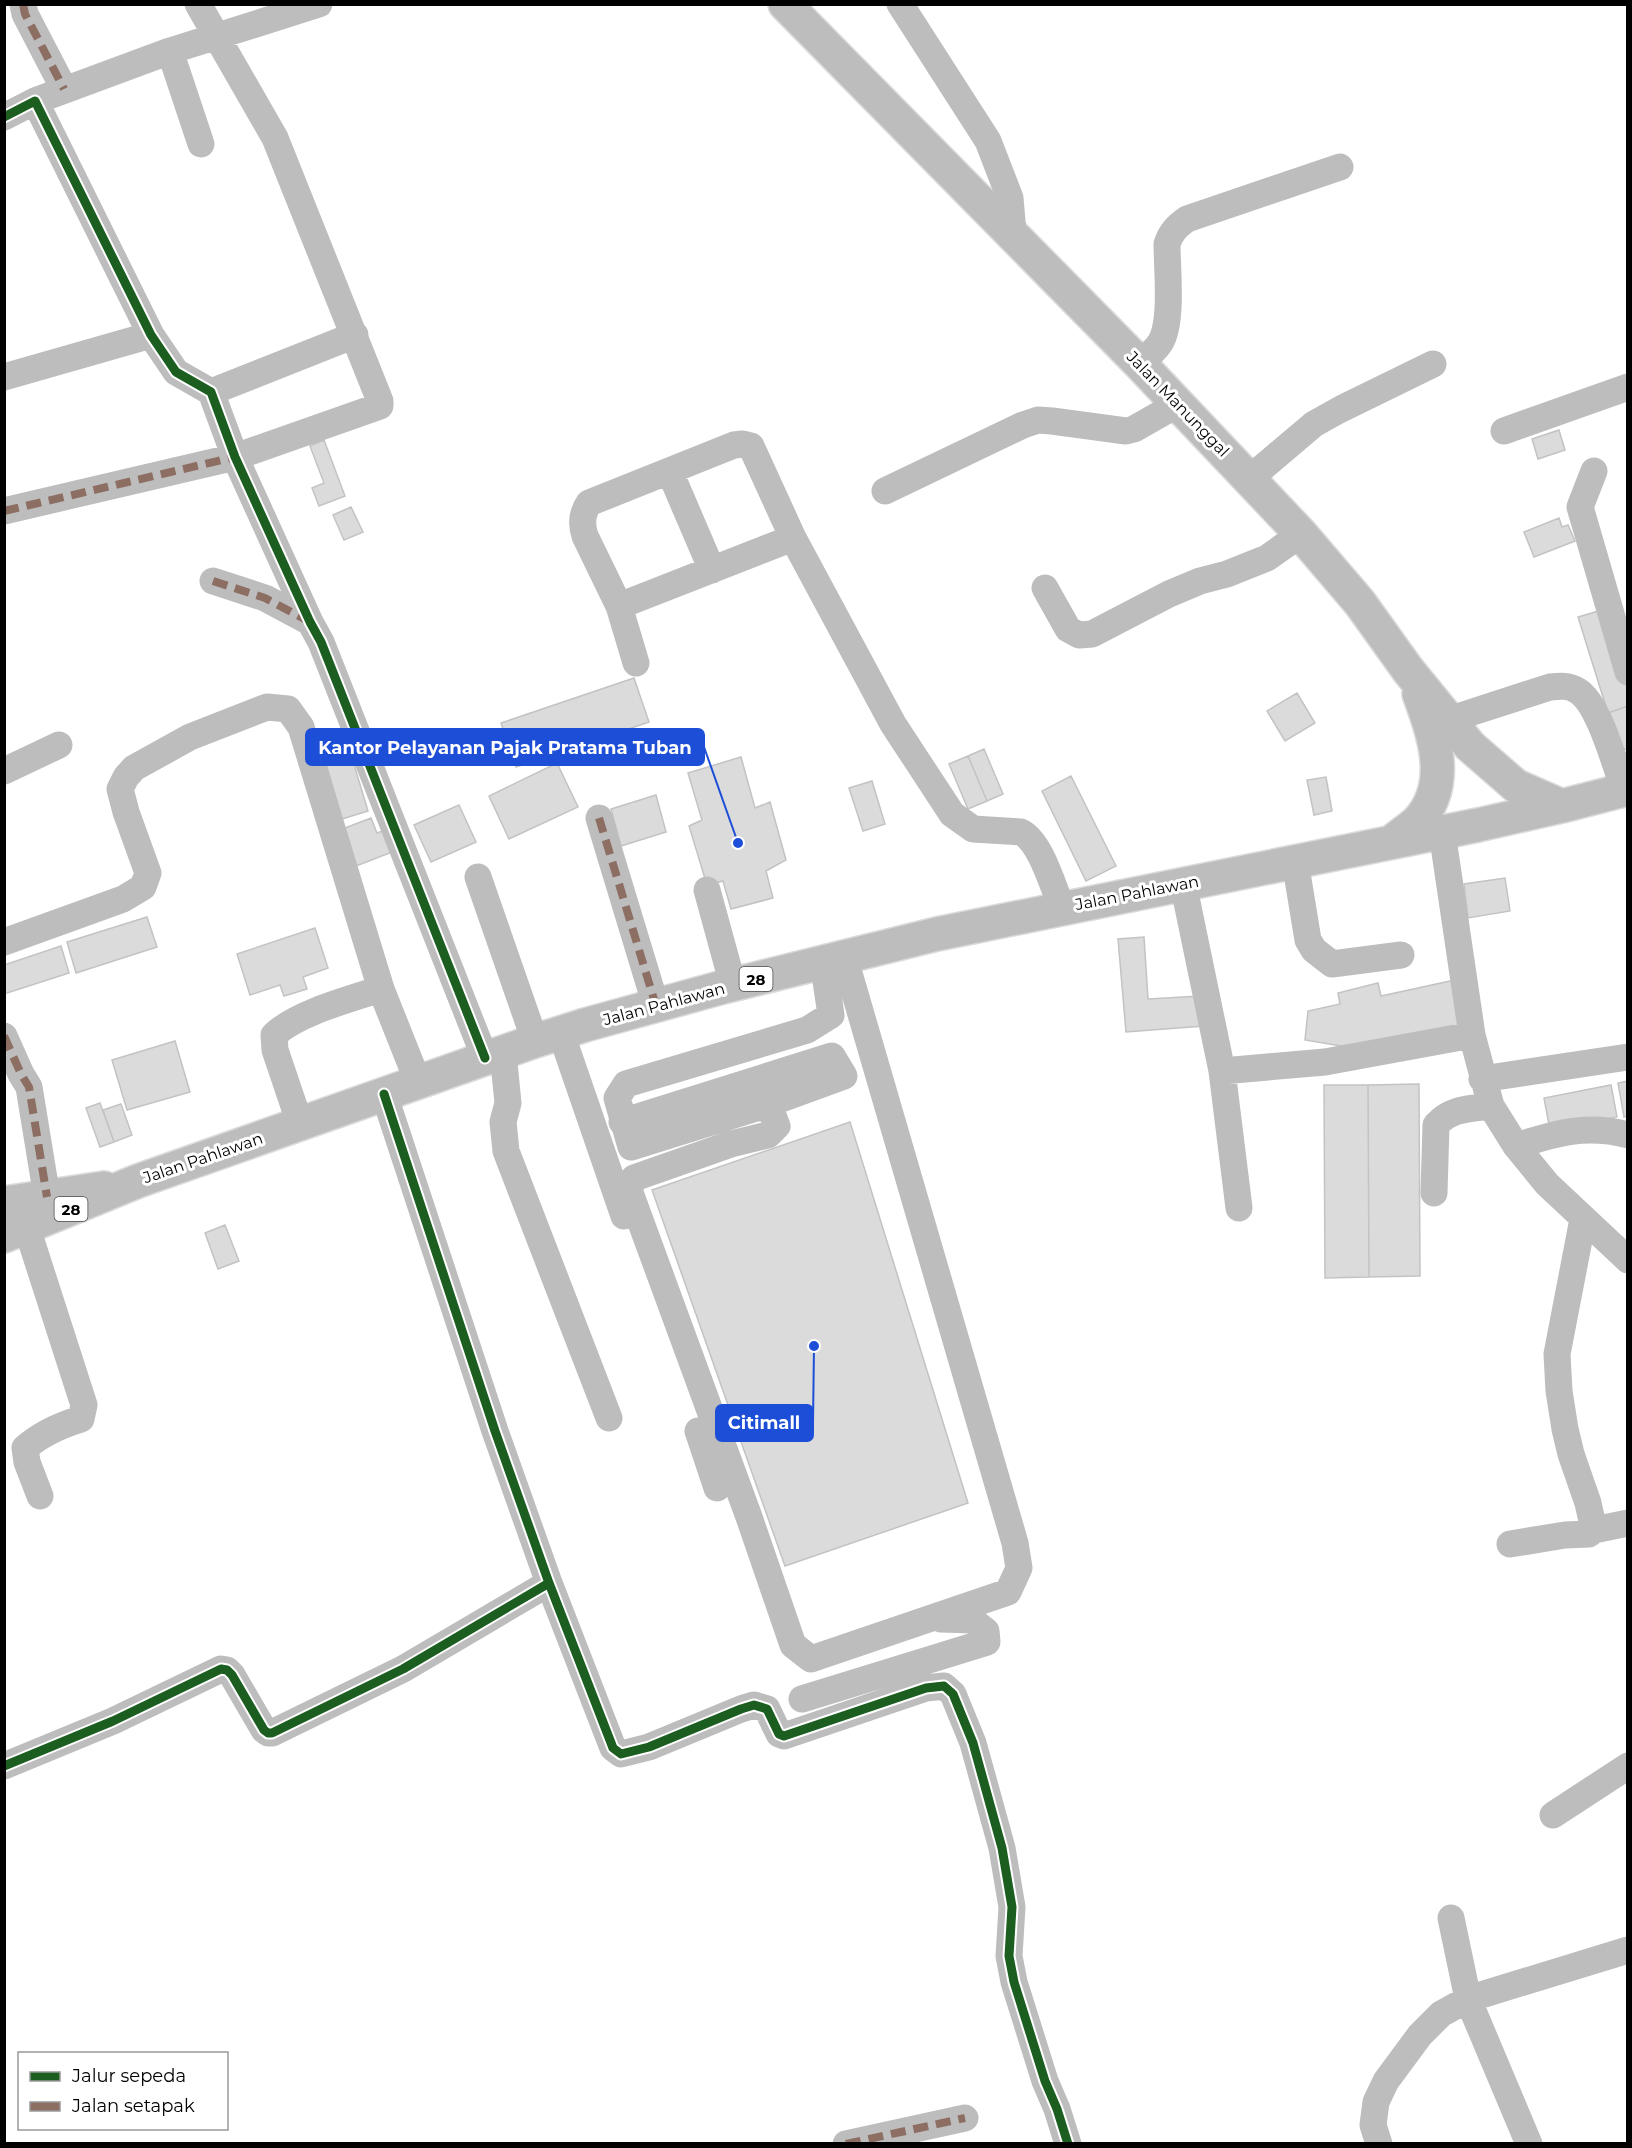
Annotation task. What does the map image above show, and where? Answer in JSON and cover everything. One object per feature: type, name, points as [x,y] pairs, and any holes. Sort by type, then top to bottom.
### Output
[{"type":"main road","name":"Jalan Manunggal","points":[[784,4],[1013,233],[1301,534],[1360,603],[1408,670],[1470,746],[1503,775],[1530,793],[1562,806]]},
{"type":"main road","points":[[1391,842],[1418,822],[1431,802],[1438,781],[1438,765],[1431,734],[1419,695],[1408,670]]},
{"type":"main road","name":"28","points":[[1562,806],[1626,789]]},
{"type":"main road","name":"Jalan Pahlawan","points":[[4,1203],[138,1181],[548,1037],[833,959],[937,934],[1562,806]]},
{"type":"main road","name":"28","points":[[16,1232],[138,1181]]},
{"type":"street","points":[[23,4],[25,14],[64,89]]},
{"type":"street","points":[[4,512],[235,457],[380,406],[355,335],[275,138],[198,4]]},
{"type":"street","points":[[4,117],[64,89],[170,51],[320,4]]},
{"type":"street","points":[[900,4],[988,141],[1010,198],[1013,233]]},
{"type":"street","points":[[170,51],[201,144]]},
{"type":"street","points":[[35,101],[151,335],[176,372],[211,392],[235,457],[321,642],[494,1055],[508,1103],[503,1122],[506,1151],[609,1418]]},
{"type":"street","points":[[1139,363],[1160,343],[1166,333],[1168,317],[1167,244],[1170,234],[1177,226],[1187,219],[1340,166]]},
{"type":"street","points":[[4,377],[151,335]]},
{"type":"street","points":[[211,392],[355,335]]},
{"type":"street","points":[[1249,479],[1314,424],[1433,364]]},
{"type":"street","points":[[1504,431],[1628,387]]},
{"type":"street","points":[[885,491],[1038,420],[1126,431],[1134,429],[1178,404]]},
{"type":"street","points":[[636,663],[619,606],[585,536],[584,510],[589,502],[734,445],[751,446],[793,538],[893,724],[952,814],[973,830],[1021,832],[1027,835],[1039,852],[1062,908]]},
{"type":"street","points":[[1594,471],[1580,507],[1617,597],[1628,672]]},
{"type":"street","points":[[670,472],[711,570]]},
{"type":"street","points":[[1045,588],[1068,629],[1079,635],[1092,634],[1169,594],[1267,558],[1301,534]]},
{"type":"street","points":[[619,606],[793,538]]},
{"type":"street","points":[[213,581],[264,598],[310,622]]},
{"type":"street","points":[[1448,720],[1550,687],[1567,686],[1578,690],[1593,708],[1626,789]]},
{"type":"street","points":[[4,942],[123,899],[143,887],[148,873],[120,789],[134,768],[190,737],[267,708],[288,709],[301,727],[381,988],[418,1082]]},
{"type":"street","points":[[4,771],[59,745]]},
{"type":"street","points":[[599,818],[656,1006]]},
{"type":"street","points":[[1442,832],[1472,1035],[1491,1106],[1516,1146],[1546,1184],[1628,1260]]},
{"type":"street","points":[[1295,861],[1308,940],[1322,957],[1332,964],[1401,954]]},
{"type":"street","points":[[478,877],[548,1037],[629,1190],[749,1517],[793,1645],[811,1659],[1008,1592],[1019,1568],[1015,1543],[833,959]]},
{"type":"street","points":[[1183,884],[1222,1071],[1239,1208]]},
{"type":"street","points":[[707,890],[733,985]]},
{"type":"street","points":[[622,1122],[832,1056],[844,1076],[759,1107],[631,1147],[622,1122],[617,1098],[626,1084],[807,1030],[831,1015],[833,959]]},
{"type":"street","points":[[300,1124],[274,1050],[274,1035],[283,1026],[381,988]]},
{"type":"street","points":[[1222,1071],[1325,1062],[1472,1035]]},
{"type":"street","points":[[4,1036],[29,1088],[48,1197]]},
{"type":"street","points":[[1482,1079],[1628,1057]]},
{"type":"street","points":[[384,1095],[491,1420],[549,1583],[610,1743],[621,1754],[649,1747],[741,1709],[754,1706],[767,1709],[779,1734],[784,1736],[926,1688],[944,1686],[949,1689],[954,1694],[973,1743],[1002,1848],[1012,1907],[1009,1956],[1014,1982],[1045,2081],[1061,2119],[1068,2144]]},
{"type":"street","points":[[1434,1192],[1436,1125],[1444,1115],[1454,1111],[1491,1106]]},
{"type":"street","points":[[623,1179],[730,1144],[768,1135],[777,1126],[774,1115],[771,1110],[759,1107]]},
{"type":"street","points":[[1516,1146],[1557,1133],[1588,1128],[1628,1135]]},
{"type":"street","points":[[623,1179],[717,1488]]},
{"type":"street","points":[[1583,1219],[1557,1354],[1559,1391],[1565,1429],[1594,1530]]},
{"type":"street","points":[[16,1232],[84,1405],[81,1419],[63,1425],[33,1441],[25,1448],[27,1461],[40,1496]]},
{"type":"street","points":[[1510,1544],[1565,1535],[1589,1534],[1594,1530],[1628,1522]]},
{"type":"street","points":[[4,1766],[113,1720],[220,1669],[227,1670],[232,1675],[264,1730],[272,1733],[403,1669],[549,1583]]},
{"type":"street","points":[[802,1699],[987,1641],[986,1631],[972,1620],[931,1618]]},
{"type":"street","points":[[1552,1815],[1628,1766]]},
{"type":"street","points":[[1451,1918],[1468,1999],[1529,2144]]},
{"type":"street","points":[[1379,2144],[1373,2125],[1376,2102],[1386,2081],[1420,2035],[1441,2013],[1468,1999],[1628,1950]]},
{"type":"street","points":[[846,2144],[965,2118]]},
{"type":"building","points":[[1559,430],[1565,450],[1538,459],[1532,439]]},
{"type":"building","points":[[324,440],[345,496],[319,506],[312,488],[324,483],[310,446]]},
{"type":"building","points":[[351,507],[363,532],[344,540],[333,515]]},
{"type":"building","points":[[1559,518],[1562,527],[1568,525],[1575,541],[1534,557],[1524,532]]},
{"type":"building","points":[[1605,609],[1628,682],[1628,706],[1608,713],[1578,617]]},
{"type":"building","points":[[634,678],[649,722],[516,767],[501,723]]},
{"type":"building","points":[[1297,693],[1315,723],[1285,741],[1267,711]]},
{"type":"building","points":[[1628,706],[1628,748],[1620,751],[1608,713]]},
{"type":"building","points":[[343,728],[368,811],[342,819],[318,736]]},
{"type":"building","points":[[984,749],[1003,794],[987,801],[968,756]]},
{"type":"building","points":[[968,756],[987,801],[968,809],[949,764]]},
{"type":"building","points":[[741,757],[755,808],[770,802],[786,860],[766,871],[773,898],[731,909],[723,881],[707,885],[689,826],[702,820],[688,773]]},
{"type":"building","points":[[557,763],[578,807],[509,839],[489,796]]},
{"type":"building","points":[[1071,776],[1116,866],[1086,881],[1042,791]]},
{"type":"building","points":[[1326,777],[1332,811],[1314,815],[1307,780]]},
{"type":"building","points":[[872,781],[885,824],[863,831],[849,788]]},
{"type":"building","points":[[656,795],[666,832],[621,846],[611,809]]},
{"type":"building","points":[[459,805],[476,842],[431,862],[414,825]]},
{"type":"building","points":[[371,818],[377,833],[385,830],[392,852],[351,868],[345,828]]},
{"type":"building","points":[[1505,878],[1510,911],[1468,918],[1464,884]]},
{"type":"building","points":[[147,917],[157,947],[76,973],[67,942]]},
{"type":"building","points":[[315,928],[328,968],[303,977],[307,989],[284,996],[280,985],[250,995],[237,954]]},
{"type":"building","points":[[1144,937],[1148,999],[1200,996],[1204,1026],[1126,1032],[1118,939]]},
{"type":"building","points":[[61,946],[69,973],[4,994],[4,965]]},
{"type":"building","points":[[1455,980],[1461,1032],[1347,1047],[1305,1040],[1308,1011],[1340,1004],[1338,993],[1378,983],[1381,996]]},
{"type":"building","points":[[175,1041],[190,1092],[127,1110],[112,1060]]},
{"type":"building","points":[[1628,1081],[1628,1116],[1624,1117],[1618,1083]]},
{"type":"building","points":[[1419,1084],[1420,1276],[1369,1277],[1368,1085]]},
{"type":"building","points":[[1324,1085],[1368,1085],[1369,1277],[1325,1278]]},
{"type":"building","points":[[1611,1085],[1617,1117],[1550,1130],[1544,1098]]},
{"type":"building","points":[[100,1103],[114,1142],[100,1147],[86,1108]]},
{"type":"building","points":[[121,1104],[132,1135],[114,1142],[103,1110]]},
{"type":"building","points":[[850,1122],[968,1503],[785,1566],[652,1190]]},
{"type":"building","points":[[225,1225],[239,1261],[218,1269],[205,1233]]},
{"type":"marked path","points":[[23,4],[25,14],[64,89]]},
{"type":"marked path","points":[[4,511],[235,457]]},
{"type":"marked path","points":[[213,581],[265,598],[310,622]]},
{"type":"marked path","points":[[599,818],[656,1006]]},
{"type":"marked path","points":[[4,1036],[29,1087],[47,1197]]},
{"type":"marked path","points":[[846,2144],[965,2118]]},
{"type":"cycle path","points":[[4,117],[35,101],[151,335],[176,372],[211,392],[235,457],[321,642],[485,1058]]},
{"type":"cycle path","points":[[384,1094],[495,1431],[549,1583],[613,1748],[621,1754],[649,1747],[754,1705],[767,1709],[779,1734],[784,1736],[926,1688],[944,1686],[953,1694],[973,1743],[1002,1848],[1012,1907],[1009,1956],[1014,1982],[1045,2081],[1068,2144]]},
{"type":"cycle path","points":[[4,1766],[113,1721],[221,1669],[227,1670],[232,1675],[264,1730],[272,1733],[403,1669],[549,1583]]},
{"type":"place","name":"Kantor Pelayanan Pajak Pratama Tuban","points":[[738,843]]},
{"type":"place","name":"Citimall","points":[[814,1346]]}]
